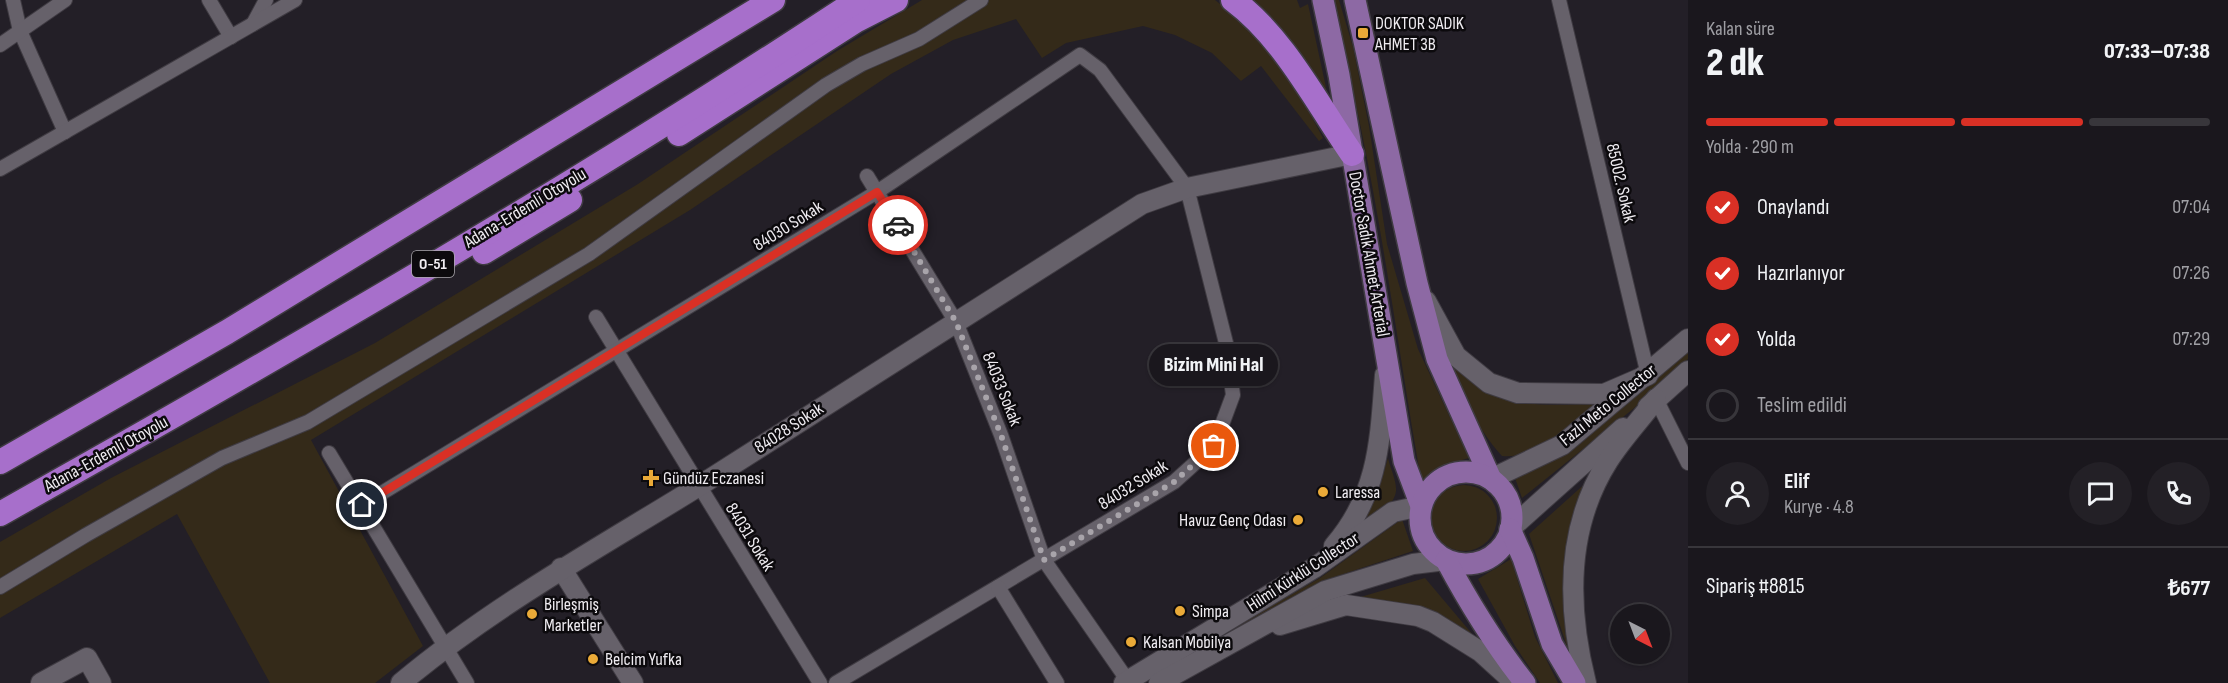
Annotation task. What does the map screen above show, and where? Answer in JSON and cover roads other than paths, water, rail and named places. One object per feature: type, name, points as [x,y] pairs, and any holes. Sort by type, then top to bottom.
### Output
[{"type":"highway","points":[[398,230],[421,206],[505,150],[746,0]]},
{"type":"highway","name":"O-51","points":[[0,462],[398,230],[773,0]]},
{"type":"highway","name":"Adana-Erdemli Otoyolu","points":[[0,514],[178,414],[646,135],[858,0]]},
{"type":"highway","points":[[178,414],[286,368],[525,228],[730,102],[857,20],[896,0]]},
{"type":"highway","points":[[1233,0],[1248,11],[1281,49],[1352,154]]},
{"type":"main road","name":"Doctor Sadık Ahmet Arterial","points":[[1323,0],[1352,154],[1404,461],[1421,506]]},
{"type":"main road","name":"Doctor Sadık Ahmet Arterial","points":[[1355,0],[1417,283],[1437,359],[1491,479]]},
{"type":"main road","name":"84028 Sokak","points":[[401,683],[445,646],[561,568],[697,486],[1142,204],[1186,188],[1352,154]]},
{"type":"main road","points":[[1417,283],[1456,356],[1489,383],[1518,393],[1604,394],[1648,375]]},
{"type":"main road","name":"Fazlı Meto Collector","points":[[1491,479],[1562,445],[1688,339]]},
{"type":"main road","points":[[1314,568],[1344,534],[1369,492],[1378,456],[1387,360]]},
{"type":"main road","name":"Fazlı Meto Collector","points":[[1510,529],[1688,370]]},
{"type":"main road","points":[[1586,683],[1578,652],[1571,587],[1576,541],[1588,504],[1608,462],[1656,399]]},
{"type":"main road","points":[[1510,529],[1501,548],[1489,558],[1475,564],[1460,564],[1446,560],[1434,552],[1425,540],[1420,526],[1421,506],[1433,485],[1445,476],[1460,472],[1476,472],[1491,479],[1502,489],[1510,503],[1510,529],[1523,558],[1552,644],[1575,683]]},
{"type":"main road","name":"Hilmi Kürklü Collector","points":[[1126,682],[1314,568],[1393,512],[1421,506]]},
{"type":"main road","points":[[1446,560],[1489,632],[1525,683]]},
{"type":"main road","name":"Hilmi Kürklü Collector","points":[[1159,683],[1325,591],[1413,564],[1446,560]]},
{"type":"main road","points":[[561,568],[633,683]]},
{"type":"main road","points":[[1249,634],[1346,605],[1418,616],[1433,622],[1480,652],[1515,683]]},
{"type":"main road","points":[[40,683],[87,658],[100,683]]},
{"type":"street","points":[[13,0],[20,31],[65,132]]},
{"type":"street","points":[[0,45],[65,0]]},
{"type":"street","points":[[209,0],[231,37]]},
{"type":"street","points":[[253,24],[266,0]]},
{"type":"street","points":[[0,169],[295,0]]},
{"type":"street","points":[[0,587],[222,458],[308,422],[471,325],[598,247],[826,85],[862,64],[919,39],[981,0]]},
{"type":"street","name":"85002. Sokak","points":[[1558,0],[1648,375]]},
{"type":"street","name":"84030 Sokak","points":[[362,505],[877,192],[1080,55],[1100,70],[1186,188]]},
{"type":"street","name":"84033 Sokak","points":[[867,176],[956,322],[1001,435],[1044,560],[1126,682]]},
{"type":"street","name":"84032 Sokak","points":[[836,683],[1174,482],[1214,446],[1233,395],[1226,344],[1186,188]]},
{"type":"street","name":"84031 Sokak","points":[[596,317],[697,486],[820,683]]},
{"type":"street","points":[[1656,399],[1688,463]]},
{"type":"street","points":[[329,453],[467,683]]},
{"type":"street","points":[[998,587],[1058,683]]},
{"type":"place","name":"DOKTOR SADIK AHMET 3B","points":[[1363,33]]},
{"type":"place","name":"Bizim Mini Hal","points":[[1214,446]]},
{"type":"place","name":"Gündüz Eczanesi","points":[[651,478]]},
{"type":"place","name":"Laressa","points":[[1323,492]]},
{"type":"place","name":"Havuz Genç Odası","points":[[1298,520]]},
{"type":"place","name":"Simpa","points":[[1180,611]]},
{"type":"place","name":"Birleşmiş Marketler","points":[[532,614]]},
{"type":"place","name":"Kalsan Mobilya","points":[[1131,642]]},
{"type":"place","name":"Belcim Yufka","points":[[593,659]]}]
